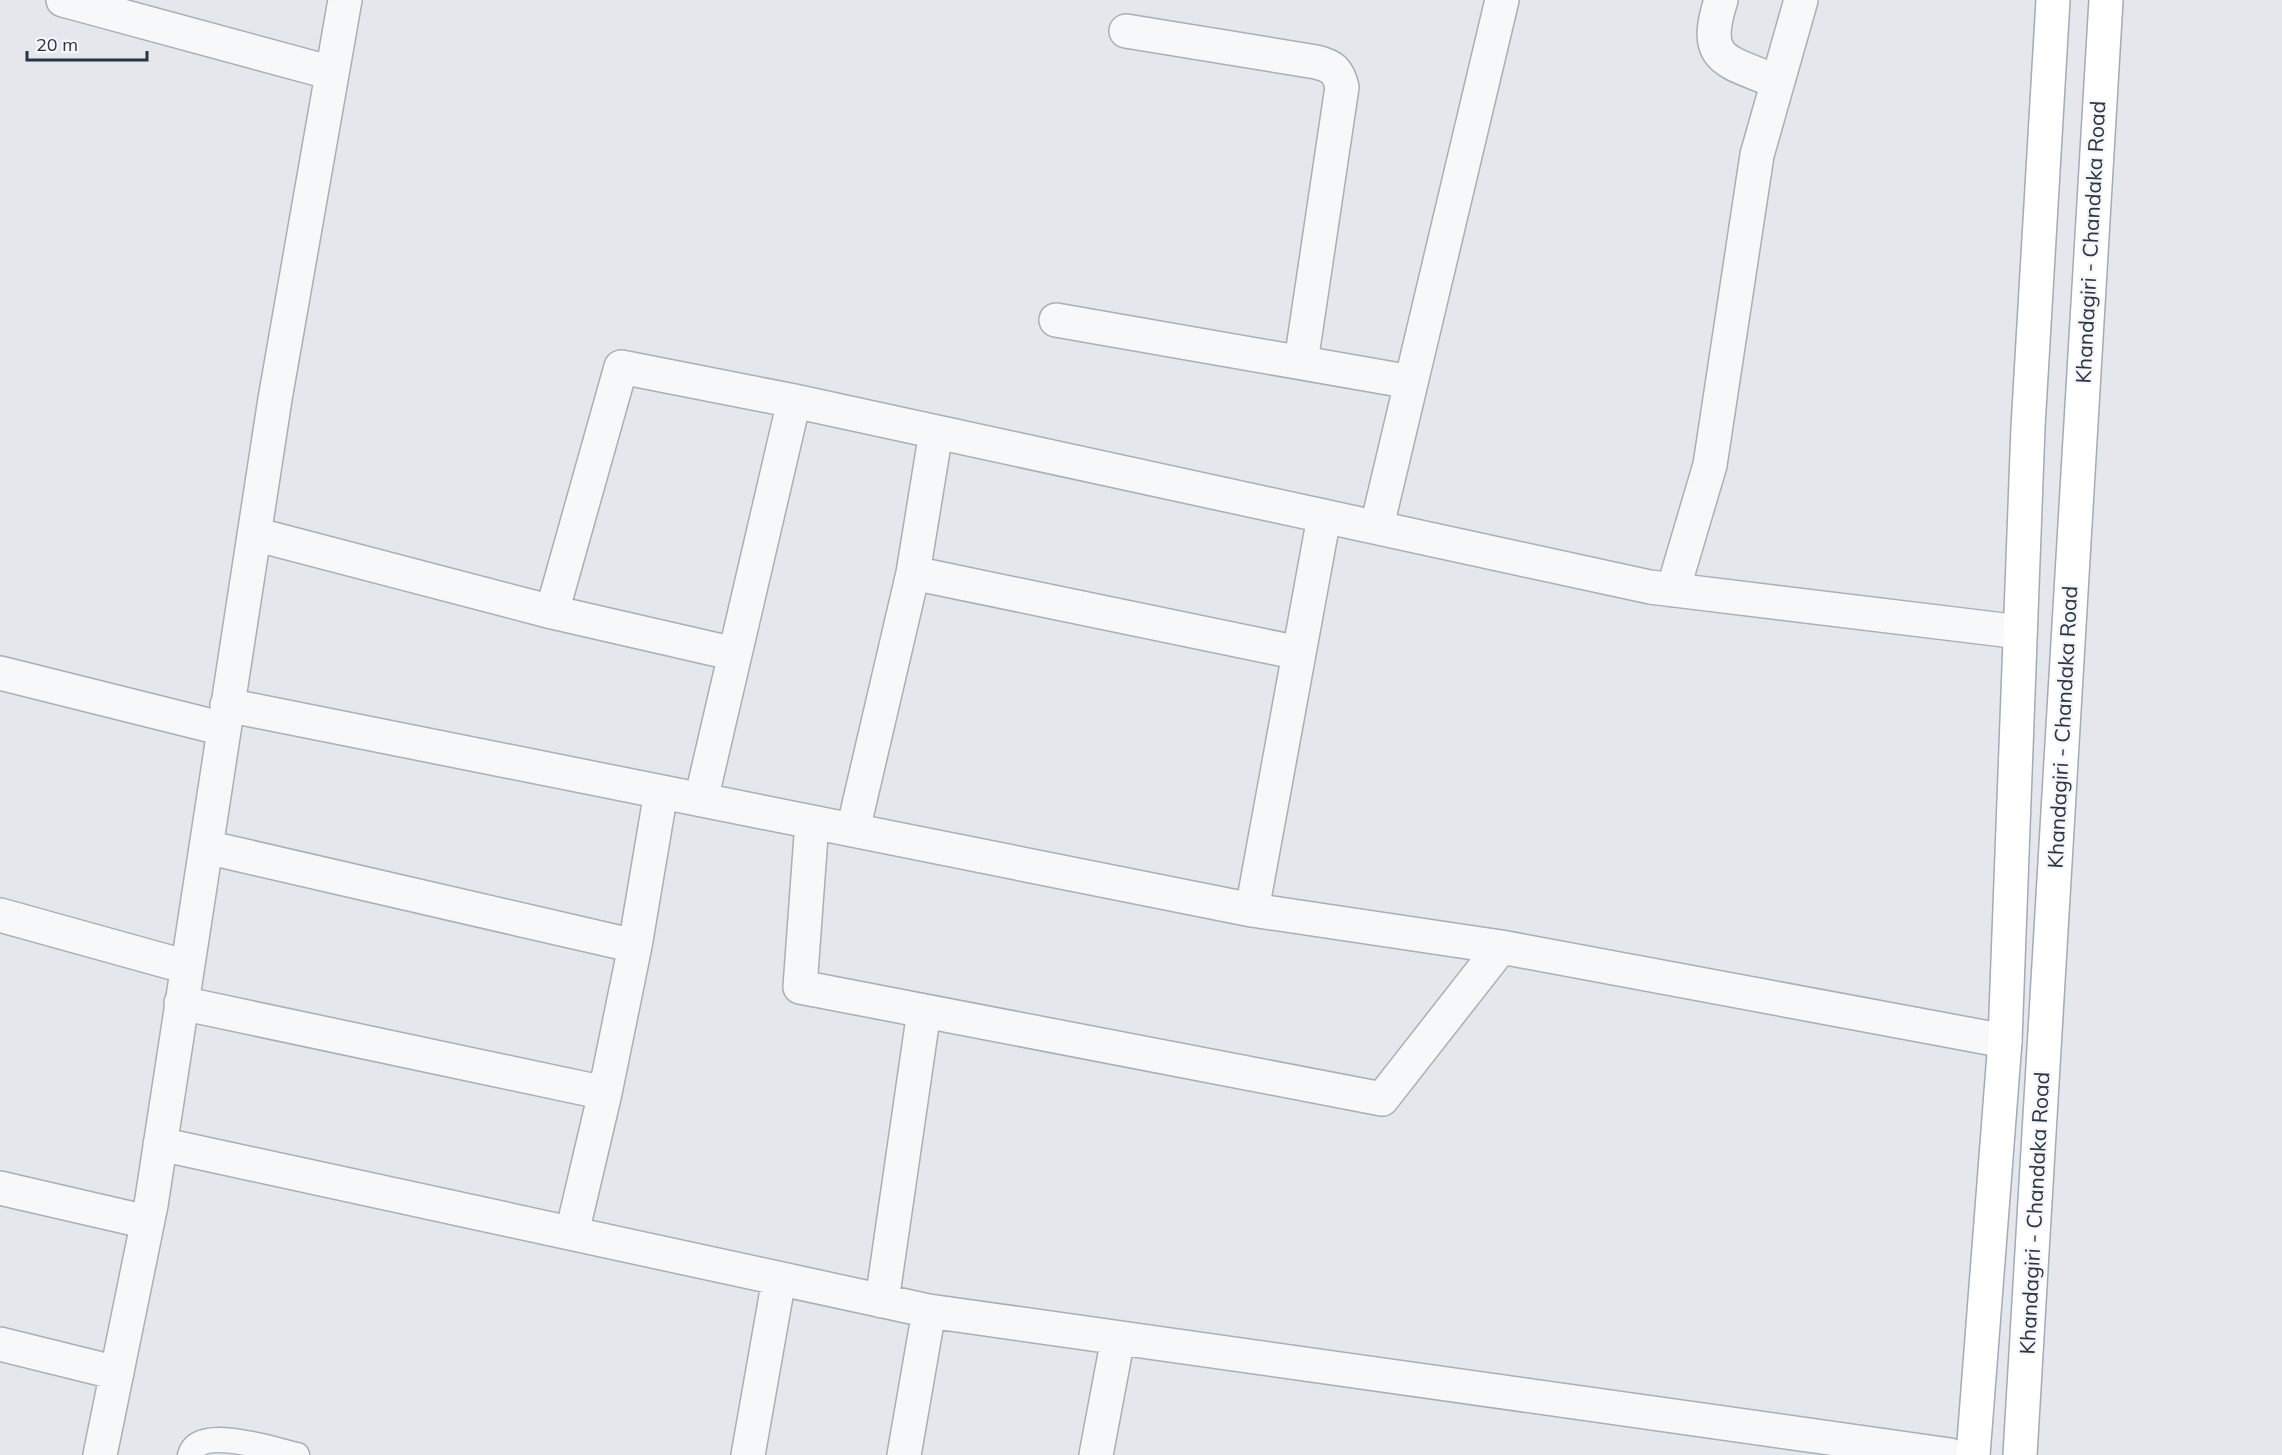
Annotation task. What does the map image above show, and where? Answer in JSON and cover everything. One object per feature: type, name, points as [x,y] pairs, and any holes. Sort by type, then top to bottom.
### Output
[{"type":"main road","name":"Khandagiri - Chandaka Road","points":[[1973,1455],[2005,1041],[2029,416],[2053,0]]},
{"type":"main road","name":"Khandagiri - Chandaka Road","points":[[2020,1455],[2106,0]]},
{"type":"main road","points":[[1990,1235],[2033,1236]]},
{"type":"street","points":[[63,0],[332,73]]},
{"type":"street","points":[[100,1455],[147,1221],[160,1144],[275,399],[345,0]]},
{"type":"street","points":[[1377,526],[1502,0]]},
{"type":"street","points":[[1721,0],[1712,39],[1717,52],[1735,64],[1777,82]]},
{"type":"street","points":[[1673,590],[1710,465],[1757,155],[1801,0]]},
{"type":"street","points":[[1126,31],[1316,62],[1330,66],[1339,74],[1342,87],[1302,362]]},
{"type":"street","points":[[1056,320],[1411,382]]},
{"type":"street","points":[[552,612],[621,367],[794,401],[1324,517],[1377,526],[1650,588],[2020,632]]},
{"type":"street","points":[[701,800],[794,401]]},
{"type":"street","points":[[853,830],[913,573],[936,432]]},
{"type":"street","points":[[1252,910],[1324,517]]},
{"type":"street","points":[[254,534],[552,612],[735,654]]},
{"type":"street","points":[[913,573],[1299,653]]},
{"type":"street","points":[[0,673],[226,717],[662,792],[1252,910],[1501,947],[2005,1041]]},
{"type":"street","points":[[572,1233],[606,1093],[662,792]]},
{"type":"street","points":[[812,822],[800,987],[1382,1099],[1501,947]]},
{"type":"street","points":[[206,848],[635,946]]},
{"type":"street","points":[[0,915],[187,967]]},
{"type":"street","points":[[182,1003],[606,1093]]},
{"type":"street","points":[[882,1301],[924,1011]]},
{"type":"street","points":[[160,1144],[928,1311],[1821,1446],[1950,1455]]},
{"type":"street","points":[[0,1188],[147,1221]]},
{"type":"street","points":[[748,1455],[779,1279]]},
{"type":"street","points":[[904,1455],[928,1311]]},
{"type":"street","points":[[1096,1455],[1118,1338]]},
{"type":"street","points":[[0,1344],[117,1373]]},
{"type":"lane","points":[[190,1455],[191,1450],[204,1440],[222,1439],[297,1455]]}]
